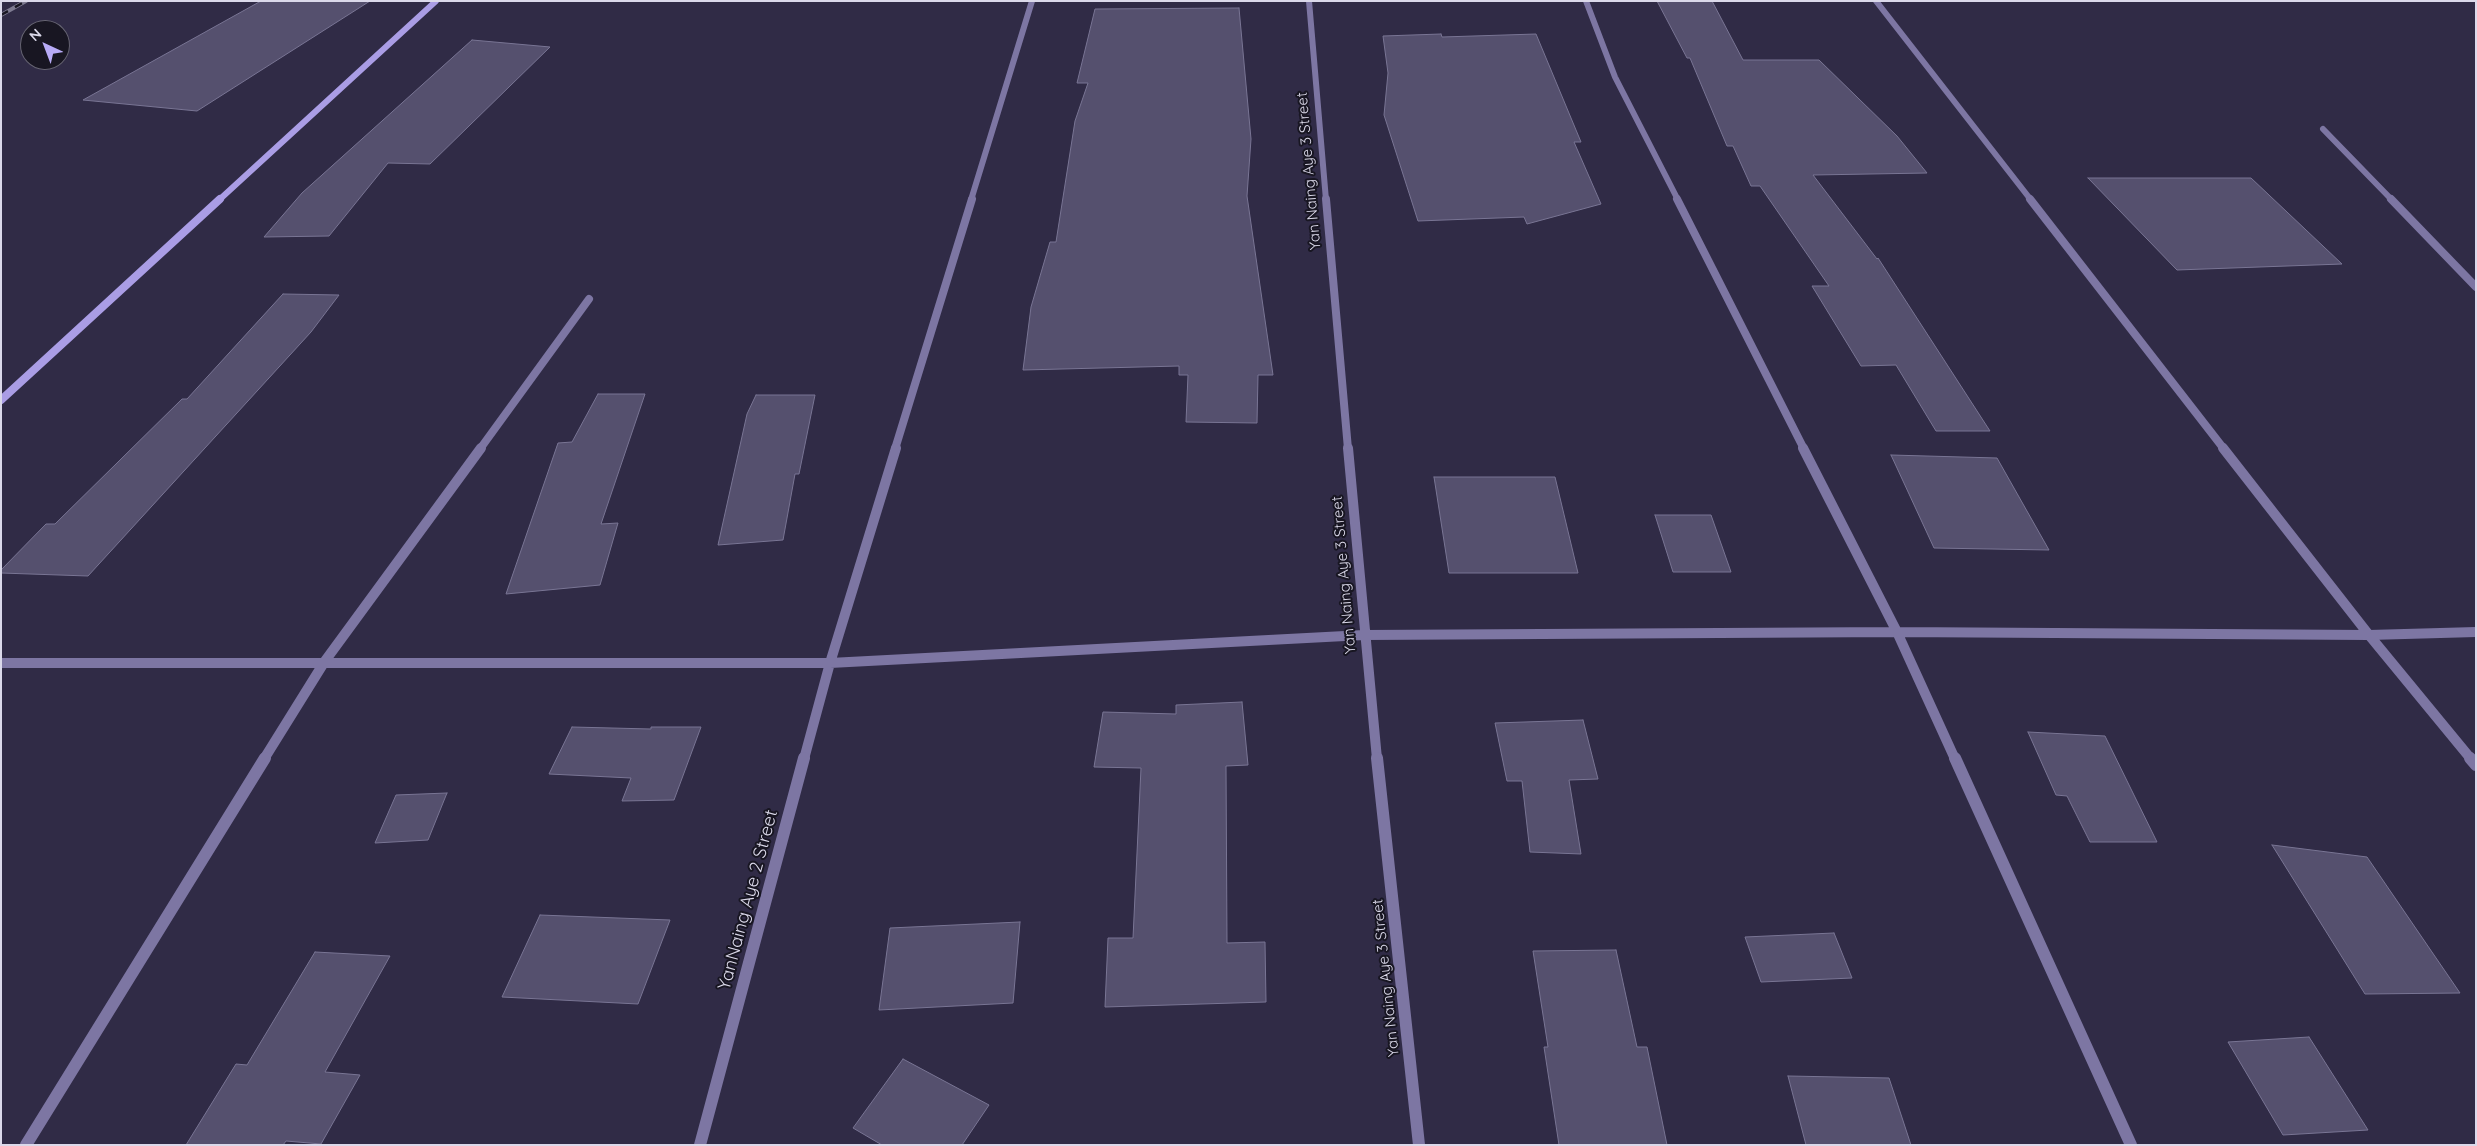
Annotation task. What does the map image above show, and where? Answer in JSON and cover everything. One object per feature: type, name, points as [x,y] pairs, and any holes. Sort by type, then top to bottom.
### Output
[{"type":"main road","points":[[1,400],[436,1]]},
{"type":"street","name":"YanNaing Aye 2 Street","points":[[700,1145],[830,663],[1032,1]]},
{"type":"street","name":"Yan Naing Aye 3 Street","points":[[1309,1],[1364,634],[1419,1145]]},
{"type":"street","points":[[1586,1],[1616,77],[1897,632],[2131,1145]]},
{"type":"street","points":[[1876,1],[2370,635],[2476,766]]},
{"type":"street","points":[[2323,129],[2476,287]]},
{"type":"street","points":[[26,1145],[325,661],[589,299]]},
{"type":"street","points":[[1,663],[325,661],[830,663],[1364,634],[1897,632],[2370,635],[2476,632]]},
{"type":"building","points":[[261,1],[370,1],[197,111],[83,100]]},
{"type":"building","points":[[1657,1],[1712,1],[1743,60],[1819,60],[1897,136],[1927,173],[1813,175],[1878,258],[1990,431],[1936,431],[1896,365],[1861,366],[1812,286],[1829,286],[1760,186],[1751,186],[1733,146],[1727,146],[1690,58],[1687,58]]},
{"type":"building","points":[[1239,8],[1251,139],[1247,196],[1273,375],[1258,375],[1257,423],[1186,422],[1188,375],[1179,375],[1179,366],[1023,370],[1031,307],[1050,242],[1056,242],[1075,121],[1088,83],[1077,83],[1095,9]]},
{"type":"building","points":[[1441,34],[1442,37],[1536,34],[1581,142],[1574,142],[1601,204],[1527,224],[1524,217],[1418,221],[1384,115],[1388,73],[1383,36]]},
{"type":"building","points":[[472,40],[550,47],[430,164],[388,163],[329,236],[264,237],[302,193]]},
{"type":"building","points":[[2088,178],[2251,178],[2342,264],[2177,270]]},
{"type":"building","points":[[283,294],[339,295],[311,332],[88,576],[1,573],[1,570],[46,524],[55,524],[182,399],[187,399]]},
{"type":"building","points":[[598,394],[645,394],[601,524],[618,523],[600,585],[506,594],[558,443],[572,442]]},
{"type":"building","points":[[756,395],[815,395],[799,474],[795,474],[783,540],[718,545],[747,414]]},
{"type":"building","points":[[1891,455],[1997,458],[2049,550],[1934,548]]},
{"type":"building","points":[[1434,477],[1555,477],[1578,573],[1449,573]]},
{"type":"building","points":[[1655,515],[1711,515],[1731,572],[1673,572]]},
{"type":"building","points":[[1242,702],[1248,765],[1226,766],[1227,943],[1265,942],[1266,1002],[1105,1007],[1108,938],[1133,938],[1141,768],[1094,767],[1103,712],[1176,714],[1176,705]]},
{"type":"building","points":[[1583,720],[1598,779],[1569,780],[1581,854],[1530,852],[1522,781],[1507,781],[1495,723]]},
{"type":"building","points":[[572,727],[651,729],[651,727],[701,727],[674,800],[622,801],[631,778],[549,774]]},
{"type":"building","points":[[2028,732],[2105,736],[2157,842],[2090,842],[2067,796],[2056,795]]},
{"type":"building","points":[[447,793],[428,840],[375,843],[396,795]]},
{"type":"building","points":[[2272,845],[2367,857],[2460,993],[2365,994]]},
{"type":"building","points":[[540,915],[670,920],[638,1004],[502,997]]},
{"type":"building","points":[[1020,922],[1013,1003],[879,1010],[890,928]]},
{"type":"building","points":[[1834,933],[1852,978],[1761,982],[1745,937]]},
{"type":"building","points":[[1616,950],[1637,1047],[1647,1047],[1667,1145],[1559,1145],[1544,1047],[1548,1047],[1533,951]]},
{"type":"building","points":[[315,952],[390,956],[325,1072],[360,1075],[321,1144],[286,1141],[283,1145],[186,1145],[236,1064],[247,1065]]},
{"type":"building","points":[[2309,1037],[2368,1130],[2283,1135],[2228,1042]]},
{"type":"building","points":[[903,1059],[989,1105],[962,1145],[882,1145],[853,1128]]},
{"type":"building","points":[[1788,1076],[1889,1078],[1911,1145],[1806,1145]]},
{"type":"railway","points":[[1,15],[26,1]]}]
